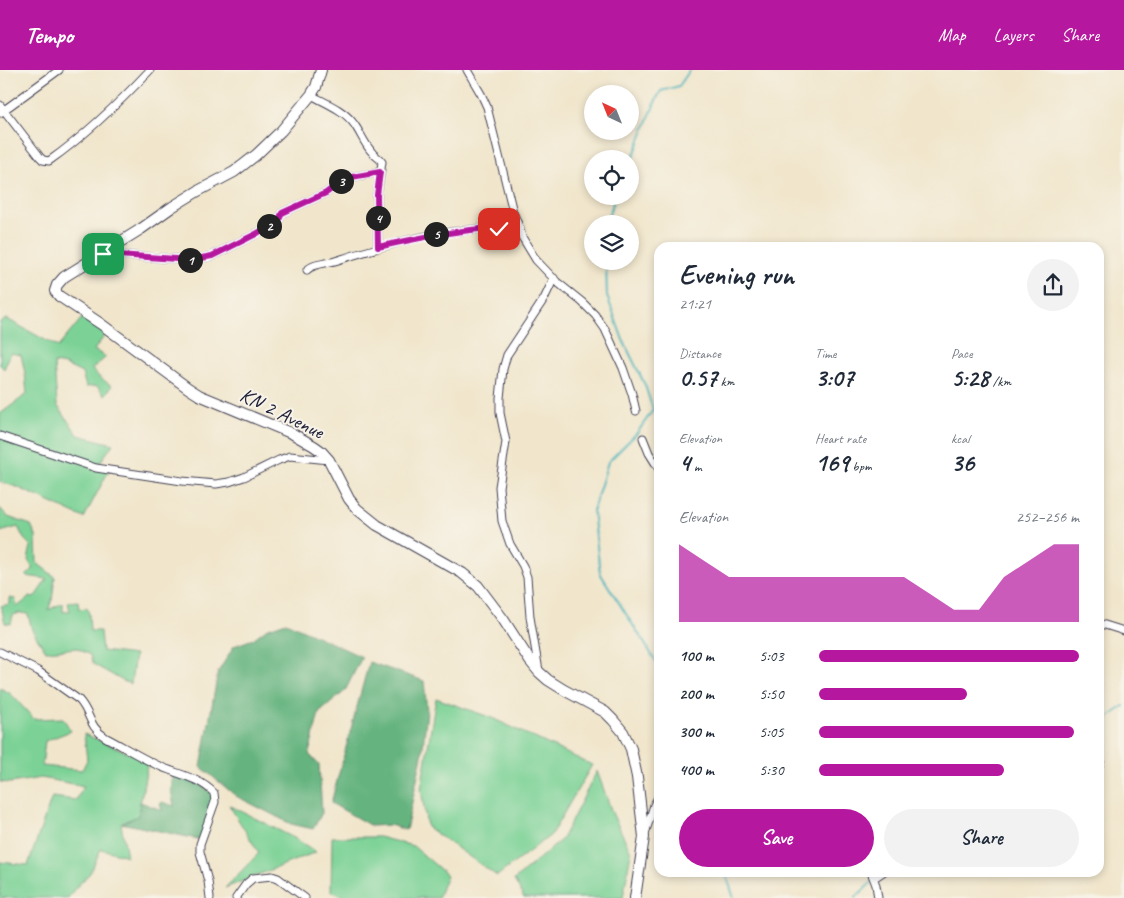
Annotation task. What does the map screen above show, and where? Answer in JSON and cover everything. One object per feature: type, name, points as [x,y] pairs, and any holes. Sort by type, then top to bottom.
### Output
[{"type":"main road","name":"KN 2 Avenue","points":[[321,70],[316,87],[311,95],[280,132],[256,155],[234,172],[172,207],[103,254],[64,277],[57,284],[55,291],[59,296],[199,395],[293,434],[314,446],[329,460],[348,499],[357,509],[378,525],[462,572],[478,586],[539,672],[564,690],[605,712],[613,720],[623,732],[631,749],[638,777],[644,838],[635,898]]},
{"type":"street","points":[[59,70],[2,109],[40,157],[48,161],[65,150],[123,98],[150,70]]},
{"type":"street","points":[[466,70],[487,107],[513,212],[522,237],[536,260],[582,302],[605,329],[629,385],[636,411]]},
{"type":"street","points":[[311,95],[342,112],[354,124],[372,153],[381,160],[377,195],[378,247]]},
{"type":"street","points":[[103,254],[191,260],[212,256],[256,234],[279,220],[282,213],[326,193],[346,178],[380,172]]},
{"type":"street","points":[[307,270],[310,266],[332,262],[378,247],[416,238],[492,228],[506,233],[520,229]]},
{"type":"street","points":[[539,672],[530,617],[527,577],[506,536],[502,521],[499,487],[506,442],[500,413],[500,398],[503,369],[507,355],[544,299],[554,278]]},
{"type":"street","points":[[0,436],[96,468],[182,481],[216,484],[244,477],[290,456],[329,460]]},
{"type":"street","points":[[643,438],[654,461]]},
{"type":"street","points":[[1104,625],[1124,631]]},
{"type":"street","points":[[0,652],[38,671],[79,700],[84,705],[92,724],[105,737],[159,766],[190,777],[210,788],[214,793],[214,804],[200,844],[210,898]]},
{"type":"street","points":[[644,838],[654,805]]},
{"type":"street","points":[[236,898],[253,878],[272,876],[278,878],[305,898]]},
{"type":"street","points":[[874,877],[878,898]]},
{"type":"green space","points":[[82,318],[106,334],[94,350],[106,357],[92,369],[99,377],[112,386],[105,395],[97,386],[86,387],[82,373],[65,365],[54,363],[57,405],[78,435],[113,444],[97,467],[109,470],[84,518],[17,487],[0,482],[0,414],[27,394],[21,355],[11,353],[4,369],[0,365],[0,322],[7,319],[58,347]]},
{"type":"green space","points":[[0,508],[8,517],[31,525],[36,536],[37,563],[55,577],[52,601],[48,610],[63,603],[63,612],[70,611],[68,602],[78,601],[79,609],[87,608],[90,631],[100,631],[102,651],[135,655],[131,684],[93,664],[90,655],[77,648],[46,651],[32,630],[28,614],[20,613],[13,615],[11,624],[5,623],[1,606],[10,604],[10,598],[15,599],[17,607],[30,597],[34,598],[47,579],[26,576],[33,569],[28,560],[31,546],[24,539],[18,527],[0,532]]},
{"type":"green space","points":[[286,622],[362,657],[345,691],[319,713],[309,754],[319,765],[322,813],[313,829],[291,824],[236,796],[201,767],[218,672],[234,646],[253,639],[266,629]]},
{"type":"green space","points":[[369,662],[424,681],[427,711],[422,756],[406,830],[390,825],[371,826],[331,803]]},
{"type":"green space","points":[[0,688],[11,694],[34,719],[63,718],[71,731],[45,741],[42,766],[82,770],[87,760],[84,734],[148,761],[138,816],[121,824],[127,856],[101,849],[90,873],[68,898],[0,898],[0,862],[28,865],[52,797],[76,800],[84,786],[41,778],[10,783],[0,782]]},
{"type":"green space","points":[[436,698],[492,718],[592,765],[551,835],[497,876],[427,827],[421,789]]},
{"type":"green space","points":[[597,771],[613,815],[631,852],[623,898],[524,898],[514,880],[562,839]]},
{"type":"green space","points":[[173,773],[192,778],[212,793],[214,804],[202,840],[121,823],[138,816],[140,802],[162,810],[160,804],[162,802],[174,806],[171,790]]},
{"type":"green space","points":[[229,805],[296,839],[316,852],[225,888],[259,853]]},
{"type":"green space","points":[[332,837],[379,837],[413,846],[447,875],[438,898],[347,898],[331,891]]},
{"type":"waterway","points":[[636,150],[661,91],[679,86],[690,70]]},
{"type":"waterway","points":[[609,215],[612,205]]},
{"type":"waterway","points":[[606,270],[607,296],[623,340],[645,385],[653,410],[637,433],[608,462],[593,510],[600,573],[654,658]]},
{"type":"waterway","points":[[1104,720],[1124,706]]},
{"type":"waterway","points":[[727,877],[734,898]]},
{"type":"waterway","points":[[855,898],[872,882]]},
{"type":"route","points":[[103,254],[191,260],[212,256],[256,234],[279,220],[282,213],[326,193],[346,178],[380,172],[377,195],[378,247],[451,232],[499,229]]}]
